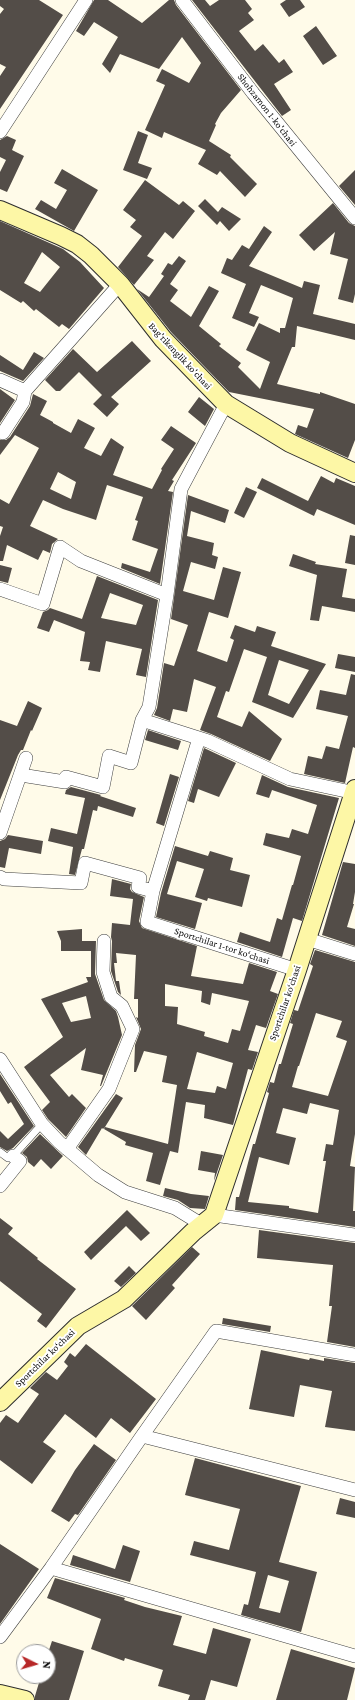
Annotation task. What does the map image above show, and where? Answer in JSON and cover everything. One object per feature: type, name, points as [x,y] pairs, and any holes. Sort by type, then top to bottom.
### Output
[{"type":"street","points":[[0,132],[86,0]]},
{"type":"street","name":"Shohzamon 1-ko'chasi","points":[[182,0],[253,92],[355,218]]},
{"type":"street","name":"Bag'rikenglik ko'chasi","points":[[0,210],[77,244],[107,270],[120,284],[163,339],[226,404],[290,442],[354,468]]},
{"type":"street","points":[[3,433],[23,402],[25,391],[120,284]]},
{"type":"street","points":[[0,380],[25,391]]},
{"type":"street","points":[[21,774],[65,782],[66,777],[103,787],[109,756],[131,763],[142,720],[149,707],[182,489],[226,404]]},
{"type":"street","points":[[0,589],[43,604],[60,547],[81,561],[167,595]]},
{"type":"street","points":[[142,720],[199,738],[290,779],[355,792]]},
{"type":"street","points":[[0,877],[4,879],[82,883],[85,863],[140,878],[138,887],[154,888],[199,738]]},
{"type":"street","points":[[0,832],[26,758]]},
{"type":"street","name":"Sportchilar ko‘chasi","points":[[0,1402],[78,1326],[124,1300],[208,1220],[297,970],[355,792]]},
{"type":"street","name":"Sportchilar 1-tor ko‘chasi","points":[[154,888],[147,922],[297,970]]},
{"type":"street","points":[[307,939],[355,954]]},
{"type":"street","points":[[67,1149],[109,1090],[133,1029],[122,1006],[111,997],[103,972],[104,941]]},
{"type":"street","points":[[0,1059],[42,1124],[67,1149],[98,1175],[125,1192],[208,1220],[355,1236]]},
{"type":"street","points":[[0,1186],[20,1160],[13,1156]]},
{"type":"street","points":[[0,1637],[51,1568],[216,1331],[355,1355]]},
{"type":"street","points":[[142,1436],[355,1490]]},
{"type":"street","points":[[51,1568],[355,1656]]},
{"type":"street","points":[[0,1694],[25,1700]]},
{"type":"lane","points":[[0,1152],[8,1158],[13,1156],[42,1124]]},
{"type":"building","points":[[0,0],[39,0],[63,15],[0,109],[0,76],[6,67],[0,64],[0,14],[4,9],[0,6]]},
{"type":"building","points":[[94,0],[108,0],[142,23],[169,0],[174,0],[176,5],[241,90],[221,113],[209,141],[231,155],[230,157],[257,184],[245,197],[220,171],[217,175],[198,164],[206,150],[164,132],[162,138],[145,130],[165,85],[156,81],[162,69],[189,83],[201,63],[182,37],[159,69],[120,54],[110,73],[102,64],[118,37],[94,22],[84,36],[76,31]]},
{"type":"building","points":[[192,0],[205,0],[210,6],[219,0],[245,0],[252,9],[248,13],[254,20],[239,31],[255,51],[263,44],[279,63],[284,59],[293,72],[274,84],[291,110],[282,116]]},
{"type":"building","points":[[286,0],[300,0],[305,7],[289,17],[280,4]]},
{"type":"building","points":[[316,26],[337,56],[323,65],[303,36]]},
{"type":"building","points":[[138,131],[148,135],[138,163],[152,168],[147,179],[123,170]]},
{"type":"building","points":[[7,136],[16,140],[12,150],[24,156],[7,192],[0,189],[0,172],[6,160],[0,157],[0,140]]},
{"type":"building","points":[[62,169],[98,190],[74,231],[35,209],[41,200],[56,209],[67,190],[54,183]]},
{"type":"building","points":[[355,170],[355,205],[339,186]]},
{"type":"building","points":[[145,180],[179,205],[183,201],[195,211],[173,239],[165,232],[147,256],[154,260],[134,285],[118,267],[142,236],[130,227],[136,220],[123,210]]},
{"type":"building","points":[[205,199],[218,212],[222,207],[241,219],[229,231],[220,221],[217,225],[198,206]]},
{"type":"building","points":[[333,203],[349,223],[355,226],[355,294],[353,303],[338,299],[348,259],[330,254],[335,232],[314,251],[299,235]]},
{"type":"building","points":[[0,221],[63,249],[80,262],[104,288],[69,329],[62,324],[59,327],[36,309],[34,311],[23,301],[21,303],[0,290]],"holes":[[[42,252],[60,267],[40,292],[24,283]]]},
{"type":"building","points":[[264,226],[272,232],[249,266],[302,288],[304,281],[320,285],[313,314],[355,324],[355,340],[297,326],[295,347],[292,347],[277,384],[320,394],[320,392],[355,404],[355,440],[348,458],[295,434],[298,425],[307,428],[314,409],[229,392],[171,332],[137,289],[149,297],[164,276],[161,274],[168,263],[172,265],[179,256],[186,261],[170,284],[178,290],[170,301],[191,317],[209,286],[219,291],[199,326],[221,344],[219,346],[241,363],[238,367],[260,389],[270,362],[246,350],[259,323],[280,333],[280,328],[285,328],[293,298],[261,285],[249,313],[259,317],[254,327],[232,318],[246,284],[221,273],[227,258],[232,260],[242,245],[249,249]]},
{"type":"building","points":[[132,341],[151,361],[111,397],[119,404],[107,417],[93,404],[102,395],[79,372],[60,391],[56,391],[45,380],[73,349],[97,372]]},
{"type":"building","points":[[34,352],[44,358],[23,381],[0,371],[0,355],[23,370]]},
{"type":"building","points":[[0,389],[15,400],[0,423]]},
{"type":"building","points":[[33,394],[47,401],[40,415],[71,433],[78,419],[95,428],[84,448],[101,456],[111,438],[124,447],[113,475],[152,489],[162,470],[161,469],[174,449],[161,440],[171,426],[196,443],[172,480],[174,481],[168,491],[173,492],[160,584],[121,568],[122,563],[150,572],[158,549],[132,540],[138,521],[135,520],[143,497],[107,485],[96,520],[63,509],[43,500],[30,526],[58,539],[52,544],[50,553],[43,550],[38,560],[7,545],[3,561],[0,561],[0,536],[3,527],[0,526],[0,499],[9,504],[39,448],[15,435],[0,455],[0,440],[6,440],[10,437],[30,406]],"holes":[[[58,472],[76,482],[71,499],[50,489]]]},
{"type":"building","points":[[199,397],[214,409],[205,426],[188,412]]},
{"type":"building","points":[[321,476],[334,483],[336,478],[355,486],[355,525],[317,509],[314,516],[257,488],[262,478],[308,501]]},
{"type":"building","points":[[246,487],[257,492],[244,518],[234,513]]},
{"type":"building","points":[[188,495],[229,510],[225,523],[191,511],[187,536],[214,543],[212,555],[218,557],[215,569],[191,562],[183,591],[214,600],[223,567],[241,572],[228,618],[209,612],[197,651],[227,662],[234,640],[230,638],[235,625],[255,632],[257,626],[276,632],[271,646],[326,664],[293,718],[252,702],[267,657],[244,649],[229,692],[226,691],[217,717],[242,727],[249,711],[282,739],[270,761],[200,730],[216,687],[194,679],[187,712],[173,709],[170,721],[154,715],[157,708],[164,663],[174,666],[188,625],[171,619]],"holes":[[[279,660],[309,670],[289,704],[268,695]]]},
{"type":"building","points":[[350,535],[355,536],[355,565],[345,563]]},
{"type":"building","points":[[293,554],[316,562],[315,564],[347,569],[342,597],[355,599],[355,612],[322,606],[319,621],[310,620],[317,575],[289,566]]},
{"type":"building","points":[[0,565],[12,568],[8,583],[0,581]]},
{"type":"building","points":[[97,576],[158,600],[146,677],[136,675],[142,649],[106,641],[100,672],[88,670],[90,662],[80,661],[85,632],[54,620],[49,632],[37,628],[43,612],[50,608],[82,619]],"holes":[[[110,593],[143,605],[136,625],[101,618]]]},
{"type":"building","points":[[338,654],[355,657],[355,672],[335,668]]},
{"type":"building","points":[[351,674],[355,675],[355,748],[353,747],[345,783],[304,774],[308,756],[322,759],[326,746],[339,749],[348,716],[316,709],[320,690],[346,695]]},
{"type":"building","points":[[28,701],[42,708],[23,750],[21,750],[18,755],[0,800],[0,720],[17,726]]},
{"type":"building","points":[[148,730],[181,741],[178,750],[145,740]]},
{"type":"building","points":[[204,748],[236,763],[219,797],[198,789],[194,803],[188,801]]},
{"type":"building","points":[[170,774],[179,777],[164,826],[156,823]]},
{"type":"building","points":[[262,775],[288,787],[339,798],[302,921],[293,918],[282,957],[237,942],[240,932],[270,942],[277,918],[282,920],[301,856],[263,845],[266,833],[289,838],[292,829],[308,834],[317,805],[272,790],[269,798],[256,794]]},
{"type":"building","points":[[71,787],[101,795],[100,796],[136,808],[133,817],[98,806],[97,811],[93,810],[84,849],[82,849],[75,875],[69,874],[73,847],[48,841],[51,828],[77,834],[85,798],[65,794],[66,790]]},
{"type":"building","points":[[8,835],[43,841],[41,854],[9,848],[5,868],[0,867],[0,841],[5,839]]},
{"type":"building","points":[[175,846],[208,856],[210,851],[233,858],[230,870],[250,875],[242,907],[208,898],[207,901],[195,897],[204,869],[177,861],[167,894],[202,903],[195,929],[156,917],[161,893]]},
{"type":"building","points":[[343,862],[355,864],[354,904],[347,927],[355,929],[355,946],[322,935]]},
{"type":"building","points":[[112,879],[131,884],[130,889],[132,892],[144,897],[139,921],[142,928],[197,946],[191,976],[243,984],[249,963],[277,972],[270,991],[278,994],[266,1028],[256,1025],[248,1050],[258,1052],[252,1070],[248,1069],[233,1125],[204,1118],[205,1105],[186,1102],[178,1153],[170,1151],[160,1185],[146,1181],[153,1153],[125,1145],[126,1142],[104,1129],[105,1127],[168,1144],[177,1085],[162,1082],[167,1056],[144,1051],[136,1072],[134,1072],[135,1045],[141,1029],[136,1017],[138,1018],[138,999],[134,999],[136,955],[116,953],[117,963],[114,963],[116,981],[119,981],[121,995],[118,992],[111,971],[112,923],[130,925],[133,899],[110,896]],"holes":[[[165,984],[202,991],[201,1002],[210,1005],[212,993],[249,1001],[240,1031],[232,1029],[228,1043],[204,1036],[205,1032],[177,1024],[178,1007],[165,1006]],[[197,1052],[233,1063],[226,1089],[217,1086],[215,1093],[187,1089]]]},
{"type":"building","points":[[82,929],[82,941],[96,941],[95,974],[104,1000],[116,1011],[122,1035],[101,1086],[103,1075],[81,1070],[86,1048],[50,1075],[69,1097],[72,1094],[86,1108],[66,1137],[48,1119],[42,1110],[50,1102],[24,1067],[63,1037],[41,999],[88,982],[86,977],[91,977],[91,951],[61,951],[61,941],[57,931]],"holes":[[[86,996],[91,1018],[71,1022],[62,1003]]]},
{"type":"building","points":[[315,950],[355,962],[355,1134],[350,1166],[355,1167],[353,1211],[355,1211],[355,1227],[235,1210],[236,1197],[239,1197],[253,1144],[255,1144],[269,1093],[267,1092],[270,1082],[274,1083],[279,1064],[281,1064],[293,1024],[290,1023],[294,1010],[298,1011],[313,966],[310,964]],"holes":[[[316,1013],[342,1021],[336,1037],[347,1041],[328,1096],[292,1087]],[[310,1103],[339,1110],[333,1145],[326,1144],[323,1161],[326,1161],[318,1213],[289,1208],[289,1206],[248,1202],[259,1157],[289,1165],[296,1138],[276,1133],[283,1108],[307,1114]]]},
{"type":"building","points":[[0,1074],[34,1126],[13,1148],[7,1151],[0,1147],[0,1131],[8,1139],[24,1124],[11,1102],[8,1104],[0,1091]]},
{"type":"building","points":[[116,1094],[123,1098],[105,1127],[103,1129],[102,1128],[86,1155],[78,1147]]},
{"type":"building","points":[[40,1134],[63,1156],[51,1169],[41,1159],[34,1167],[28,1162],[27,1157],[22,1153]]},
{"type":"building","points":[[201,1151],[223,1155],[214,1181],[215,1173],[198,1170]]},
{"type":"building","points":[[165,1188],[191,1194],[209,1196],[205,1209],[190,1208],[178,1200],[163,1196]]},
{"type":"building","points":[[127,1210],[150,1233],[141,1241],[126,1226],[91,1260],[84,1252]]},
{"type":"building","points":[[0,1218],[13,1228],[8,1234],[38,1258],[37,1259],[76,1289],[46,1328],[37,1321],[42,1314],[0,1281]]},
{"type":"building","points":[[259,1230],[355,1243],[355,1347],[327,1342],[332,1306],[329,1306],[333,1265],[257,1258]]},
{"type":"building","points":[[192,1247],[200,1254],[172,1285],[175,1288],[146,1320],[132,1306]]},
{"type":"building","points":[[129,1266],[136,1273],[121,1287],[114,1281]]},
{"type":"building","points":[[223,1318],[271,1326],[270,1332],[222,1324]]},
{"type":"building","points":[[86,1344],[156,1399],[130,1433],[111,1418],[96,1438],[65,1414],[43,1442],[56,1451],[32,1484],[0,1460],[0,1423],[6,1415],[18,1423],[39,1394],[30,1388],[46,1372],[57,1380],[68,1366],[64,1362],[70,1353],[75,1357]]},
{"type":"building","points":[[261,1350],[309,1360],[310,1358],[324,1361],[324,1358],[355,1363],[355,1431],[325,1427],[332,1391],[300,1385],[294,1417],[249,1409]]},
{"type":"building","points":[[94,1444],[116,1460],[78,1515],[75,1514],[69,1522],[51,1511],[75,1470]]},
{"type":"building","points":[[195,1458],[301,1486],[279,1562],[317,1572],[301,1632],[241,1615],[244,1604],[248,1605],[256,1572],[190,1555],[194,1541],[229,1550],[240,1509],[185,1495]],"holes":[[[268,1575],[289,1581],[280,1613],[259,1608]]]},
{"type":"building","points":[[340,1498],[355,1502],[355,1518],[336,1514]]},
{"type":"building","points":[[0,1544],[39,1569],[0,1624]]},
{"type":"building","points":[[123,1545],[140,1551],[130,1582],[70,1565],[73,1555],[115,1569]]},
{"type":"building","points":[[55,1578],[125,1598],[124,1600],[145,1607],[182,1616],[173,1645],[206,1654],[213,1628],[251,1639],[237,1687],[211,1680],[205,1700],[188,1700],[190,1695],[158,1686],[163,1670],[125,1658],[124,1661],[91,1649],[101,1619],[47,1598]]},
{"type":"building","points":[[52,1641],[84,1651],[69,1700],[35,1700],[39,1684],[56,1684],[56,1644],[51,1644]]},
{"type":"building","points":[[291,1649],[355,1668],[347,1700],[276,1700]]}]
